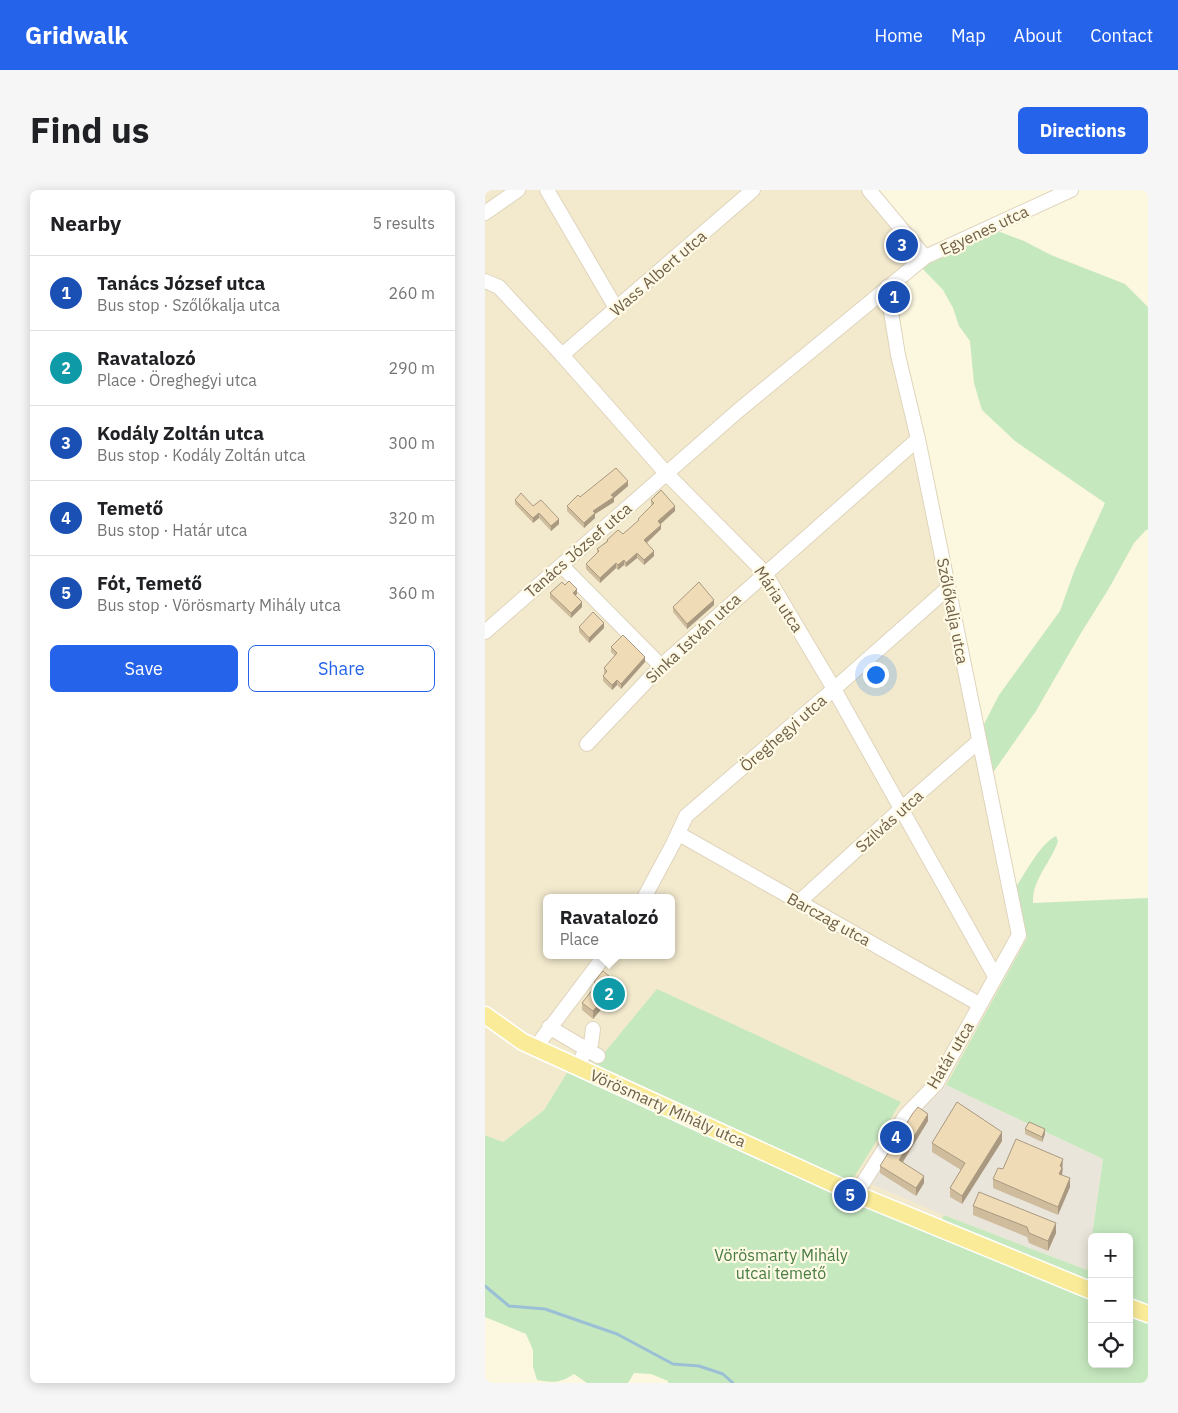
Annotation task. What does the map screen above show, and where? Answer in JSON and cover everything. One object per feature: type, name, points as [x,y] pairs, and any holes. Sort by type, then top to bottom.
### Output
[{"type":"main road","name":"Vörösmarty Mihály utca","points":[[485,1015],[523,1042],[535,1048],[856,1194],[1088,1289]]},
{"type":"main road","points":[[1133,1308],[1148,1314]]},
{"type":"street","points":[[485,213],[517,190]]},
{"type":"street","points":[[547,190],[616,308]]},
{"type":"street","name":"Wass Albert utca","points":[[562,355],[753,190]]},
{"type":"street","points":[[869,190],[925,257]]},
{"type":"street","name":"Egyenes utca","points":[[925,257],[1071,190]]},
{"type":"street","name":"Tanács József utca","points":[[485,632],[562,566],[666,472],[925,257]]},
{"type":"street","name":"Mária utca","points":[[485,281],[499,287],[666,472],[765,573],[834,690],[995,976]]},
{"type":"street","name":"Szőlőkalja utca","points":[[887,287],[898,355],[918,439],[1019,935]]},
{"type":"street","name":"Sinka István utca","points":[[587,744],[661,666],[918,439]]},
{"type":"street","points":[[562,566],[661,666]]},
{"type":"street","name":"Öreghegyi utca","points":[[646,894],[679,834],[686,816],[834,690],[948,588]]},
{"type":"street","name":"Szilvás utca","points":[[799,902],[901,809],[979,742]]},
{"type":"street","name":"Barczag utca","points":[[679,834],[979,1004]]},
{"type":"street","name":"Határ utca","points":[[856,1194],[906,1115],[936,1084],[1019,935]]},
{"type":"street","points":[[535,1048],[602,959]]},
{"type":"street","points":[[549,1027],[593,1052]]},
{"type":"street","points":[[593,1029],[591,1044],[593,1052]]},
{"type":"street","points":[[578,1067],[584,1053],[593,1052]]},
{"type":"shaded area","points":[[485,190],[880,190],[933,258],[888,292],[1027,938],[946,1085],[945,1215],[936,1234],[568,1071],[544,1110],[503,1142],[485,1135]]},
{"type":"shaded area","points":[[946,1085],[1103,1159],[1092,1233],[1088,1233],[1087,1270],[944,1215],[871,1184],[911,1114]]},
{"type":"green space","points":[[1000,232],[1024,241],[1051,255],[1125,284],[1148,307],[1148,530],[1134,543],[1036,711],[992,774],[982,728],[999,695],[1060,611],[1075,569],[1105,503],[1015,441],[982,410],[974,383],[970,341],[959,326],[953,308],[943,290],[920,266],[976,233]]},
{"type":"green space","name":"Vörösmarty Mihály utcai temető","points":[[1056,836],[1058,841],[1055,849],[1035,886],[1033,903],[1148,898],[1148,1383],[668,1383],[668,1381],[651,1374],[634,1373],[628,1383],[587,1383],[574,1374],[557,1382],[537,1380],[533,1367],[533,1350],[526,1334],[485,1317],[485,1135],[503,1142],[544,1110],[568,1071],[936,1234],[944,1215],[1087,1270],[1088,1263],[1088,1368],[1133,1368],[1133,1233],[1092,1233],[1103,1159],[946,1085],[1027,938],[1016,887],[1044,845]]},
{"type":"green space","points":[[657,989],[901,1102],[851,1182],[595,1064]]},
{"type":"building","points":[[616,468],[628,481],[611,495],[614,497],[593,511],[595,513],[584,523],[567,506],[578,495],[580,497]]},
{"type":"building","points":[[661,490],[675,506],[658,521],[661,525],[644,540],[654,551],[644,560],[637,553],[626,563],[624,560],[618,565],[616,563],[600,578],[586,564],[599,551],[597,549],[618,530],[623,534],[639,520],[654,503],[651,500]]},
{"type":"building","points":[[521,493],[533,506],[541,500],[559,519],[551,526],[539,513],[533,518],[515,500]]},
{"type":"building","points":[[569,581],[577,589],[573,593],[582,602],[571,613],[550,593],[562,582],[565,585]]},
{"type":"building","points":[[699,582],[714,600],[687,624],[673,607]]},
{"type":"building","points":[[593,612],[604,623],[589,638],[579,627]]},
{"type":"building","points":[[623,635],[645,657],[621,684],[617,680],[612,685],[603,676],[607,671],[604,668],[617,653],[611,647]]},
{"type":"building","points":[[603,971],[624,989],[615,1000],[608,994],[593,1011],[582,1003],[597,984],[594,982]]},
{"type":"building","points":[[957,1102],[1002,1132],[962,1196],[950,1188],[965,1163],[932,1143]]},
{"type":"building","points":[[918,1107],[928,1114],[899,1160],[924,1176],[916,1188],[880,1166]]},
{"type":"building","points":[[1029,1122],[1045,1129],[1042,1137],[1025,1129]]},
{"type":"building","points":[[1016,1139],[1063,1159],[1059,1174],[1070,1178],[1058,1207],[993,1179],[998,1168],[1003,1169]]},
{"type":"building","points":[[979,1192],[1056,1223],[1048,1241],[1029,1233],[1027,1227],[973,1206]]},
{"type":"waterway","points":[[485,1286],[509,1306],[545,1309],[617,1334],[673,1364],[699,1366],[723,1374],[733,1383]]},
{"type":"place","name":"Kodály Zoltán utca","points":[[902,245]]},
{"type":"place","name":"Tanács József utca","points":[[894,297]]},
{"type":"place","name":"Ravatalozó","points":[[609,994]]},
{"type":"place","name":"Temető","points":[[896,1137]]},
{"type":"place","name":"Fót, Temető","points":[[850,1195]]}]
